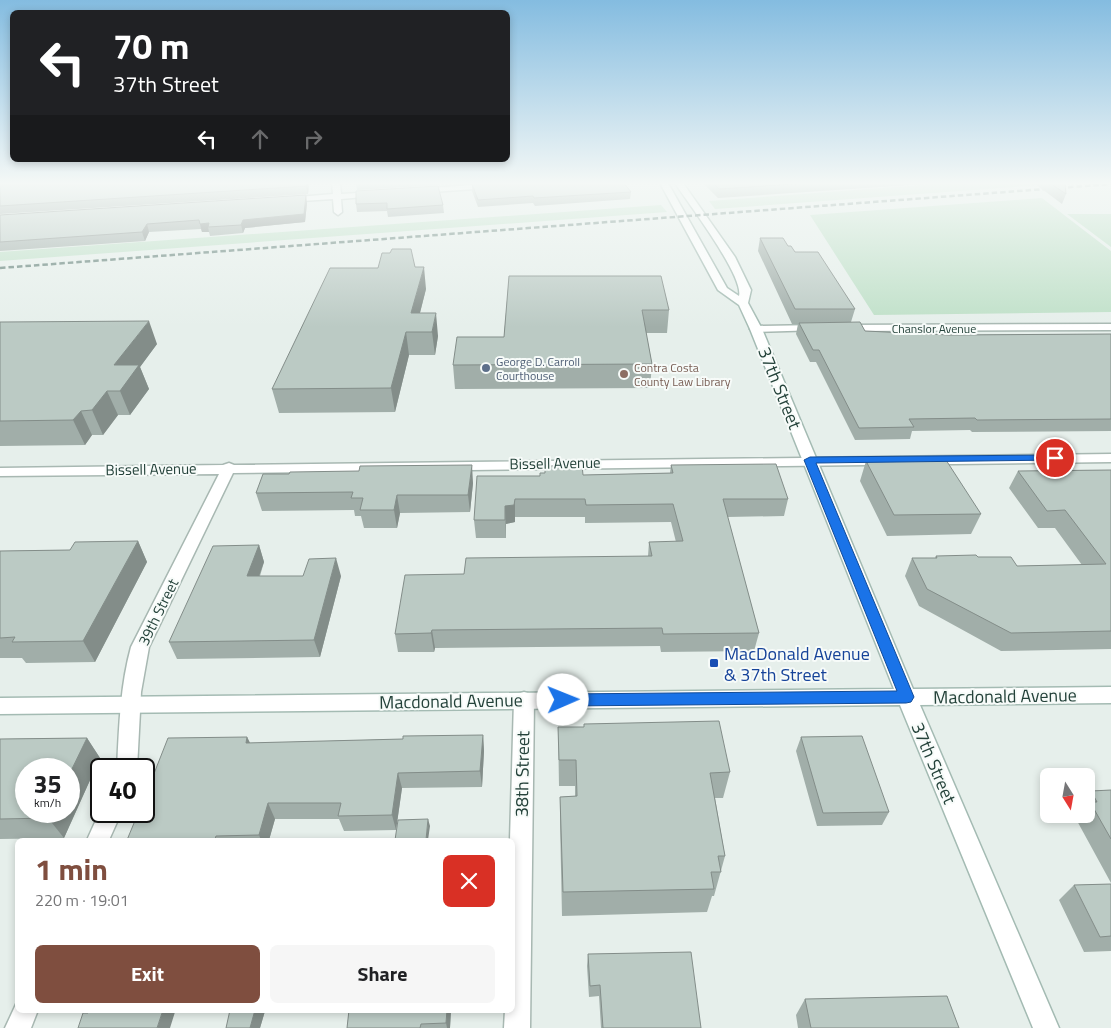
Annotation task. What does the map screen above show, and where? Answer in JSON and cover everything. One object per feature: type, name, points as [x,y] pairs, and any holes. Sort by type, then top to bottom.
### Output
[{"type":"street","points":[[690,231],[723,290],[744,303]]},
{"type":"street","name":"37th Street","points":[[713,231],[730,257],[746,290],[744,303],[906,697],[1046,1028]]},
{"type":"street","name":"Chanslor Avenue","points":[[756,329],[1111,327]]},
{"type":"street","name":"Bissell Avenue","points":[[0,472],[810,460],[1111,458]]},
{"type":"street","name":"39th Street","points":[[129,758],[135,663],[140,647],[229,468]]},
{"type":"street","name":"Macdonald Avenue","points":[[0,706],[1111,695]]},
{"type":"street","name":"38th Street","points":[[517,1028],[524,700]]},
{"type":"street","points":[[99,838],[106,823]]},
{"type":"street","points":[[18,1028],[24,1013]]},
{"type":"green space","points":[[296,231],[409,231],[0,261],[0,252]]},
{"type":"green space","points":[[820,231],[1085,231],[1111,251],[1111,312],[874,315]]},
{"type":"green space","points":[[1090,231],[1111,231],[1111,247]]},
{"type":"building","points":[[0,231],[143,231],[142,232],[0,242]]},
{"type":"building","points":[[760,238],[783,238],[795,252],[818,252],[855,309],[795,309]]},
{"type":"building","points":[[392,249],[411,249],[415,267],[424,267],[411,313],[436,313],[432,332],[406,332],[391,388],[272,389],[330,268],[378,268],[382,253],[390,253]]},
{"type":"building","points":[[509,276],[661,276],[669,310],[642,310],[652,364],[453,365],[457,337],[504,337]]},
{"type":"building","points":[[149,321],[114,365],[139,365],[120,391],[107,391],[92,410],[81,411],[73,420],[0,421],[0,322]]},
{"type":"building","points":[[860,322],[865,331],[949,335],[1111,334],[1111,419],[909,419],[914,427],[859,428],[819,350],[813,350],[799,323]]},
{"type":"building","points":[[946,460],[981,514],[894,515],[866,461]]},
{"type":"building","points":[[776,464],[788,499],[723,499],[759,633],[663,634],[662,628],[432,630],[431,633],[395,634],[405,575],[464,574],[466,558],[652,556],[649,542],[683,541],[673,504],[586,505],[585,499],[515,499],[514,505],[505,506],[505,520],[474,520],[477,476],[540,476],[540,473],[545,473],[545,469],[550,469],[550,466],[582,465],[583,475],[673,473],[671,465]]},
{"type":"building","points":[[472,465],[468,495],[397,495],[394,510],[360,510],[363,498],[351,498],[353,492],[256,493],[263,474],[359,471],[360,466]]},
{"type":"building","points":[[1111,470],[1111,631],[1011,633],[927,589],[912,558],[976,555],[978,557],[1011,557],[1017,566],[1106,564],[1065,510],[1047,511],[1018,471]]},
{"type":"building","points":[[138,541],[83,641],[12,642],[15,637],[0,638],[0,551],[70,550],[75,542]]},
{"type":"building","points":[[259,545],[247,576],[303,576],[309,559],[336,558],[314,640],[169,642],[213,546]]},
{"type":"building","points":[[719,721],[730,772],[710,773],[725,856],[718,856],[721,872],[711,872],[714,889],[563,892],[560,797],[577,796],[576,760],[559,760],[558,727],[584,727],[584,724]]},
{"type":"building","points":[[483,735],[480,771],[398,773],[392,815],[338,816],[341,803],[268,803],[259,835],[216,836],[215,838],[128,838],[134,823],[155,823],[155,771],[168,738],[247,737],[246,743],[403,739],[403,736]]},
{"type":"building","points":[[862,736],[889,812],[823,813],[801,737]]},
{"type":"building","points":[[87,738],[77,758],[15,758],[15,819],[0,819],[0,739]]},
{"type":"building","points":[[1111,790],[1111,839],[1095,811],[1095,802],[1097,802],[1095,791]]},
{"type":"building","points":[[428,819],[426,838],[395,838],[398,820]]},
{"type":"building","points":[[1111,884],[1111,936],[1100,937],[1074,885]]},
{"type":"building","points":[[691,952],[701,1028],[603,1028],[600,985],[590,986],[588,954]]},
{"type":"building","points":[[947,996],[959,1028],[811,1028],[805,999]]},
{"type":"building","points":[[83,1013],[162,1013],[157,1028],[78,1028]]},
{"type":"building","points":[[229,1013],[254,1013],[250,1028],[226,1028]]},
{"type":"building","points":[[349,1013],[447,1013],[446,1023],[421,1024],[420,1028],[347,1028]]},
{"type":"railway","points":[[0,268],[490,231]]},
{"type":"place","name":"George D. Carroll Courthouse","points":[[486,368]]},
{"type":"place","name":"Contra Costa County Law Library","points":[[624,374]]},
{"type":"place","name":"MacDonald Avenue & 37th Street","points":[[714,663]]},
{"type":"route","points":[[563,700],[906,697],[810,460],[1055,458]]}]
